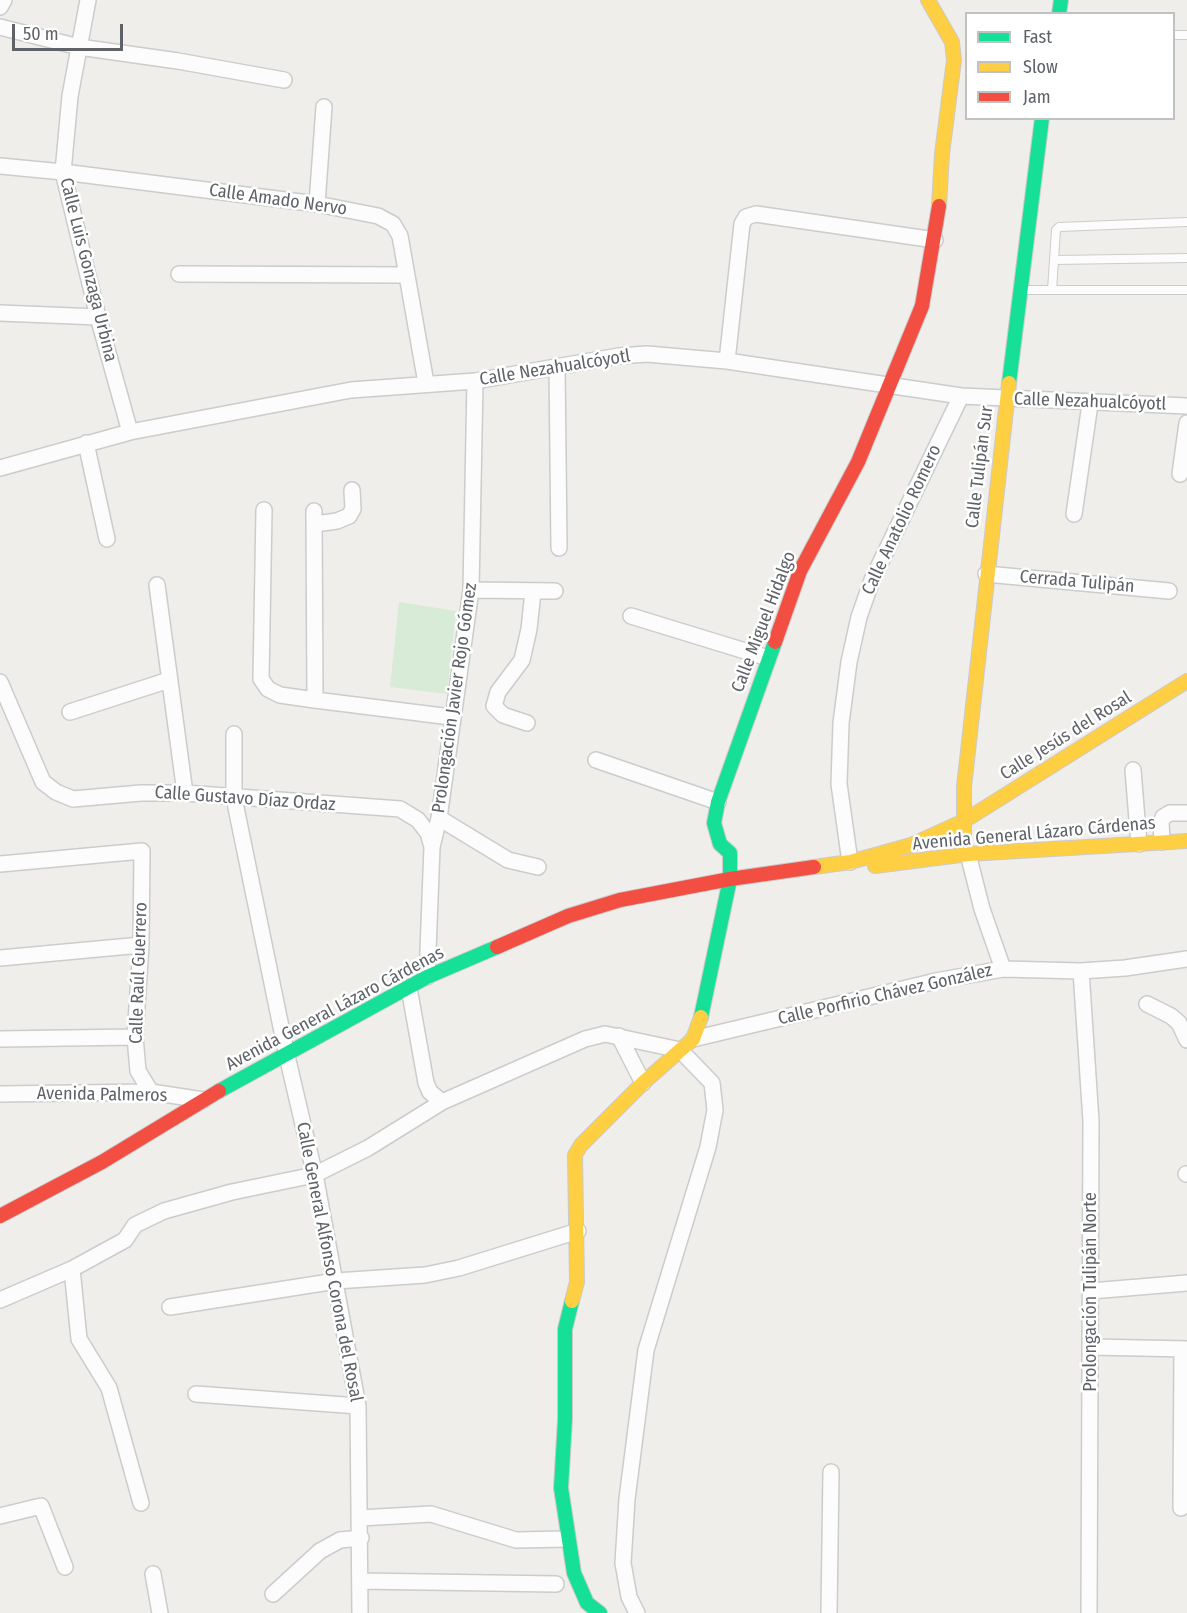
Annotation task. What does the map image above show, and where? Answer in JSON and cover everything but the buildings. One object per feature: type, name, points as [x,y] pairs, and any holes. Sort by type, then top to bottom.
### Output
[{"type":"street","points":[[0,7],[4,0]]},
{"type":"street","name":"Calle Luis Gonzaga Urbina","points":[[88,0],[70,96],[63,172],[98,317],[130,432]]},
{"type":"street","name":"Calle Miguel Hidalgo","points":[[693,1039],[702,1015],[730,879],[730,854],[720,844],[716,835],[714,822],[718,802],[800,571],[858,462],[922,306],[935,240],[942,154],[954,60],[952,42],[928,0]]},
{"type":"street","points":[[0,27],[79,47],[284,80]]},
{"type":"street","points":[[317,204],[324,107]]},
{"type":"street","name":"Calle Tulipán Sur","points":[[968,854],[964,841],[964,787],[1006,398],[1042,120]]},
{"type":"street","name":"Calle Amado Nervo","points":[[0,166],[317,204],[378,216],[393,224],[400,236],[426,383]]},
{"type":"street","points":[[728,361],[742,224],[746,217],[756,214],[935,240]]},
{"type":"street","points":[[179,274],[406,275]]},
{"type":"street","points":[[0,313],[98,317]]},
{"type":"street","name":"Calle Nezahualcóyotl","points":[[0,468],[130,432],[351,390],[475,381],[557,366],[647,354],[728,361],[961,396],[1090,404],[1187,406]]},
{"type":"street","points":[[557,366],[559,548]]},
{"type":"street","name":"Prolongación Javier Rojo Gómez","points":[[427,977],[432,847],[439,819],[451,717],[471,590],[475,381]]},
{"type":"street","name":"Calle Anatolio Romero","points":[[850,862],[839,784],[841,723],[849,662],[859,617],[872,580],[961,396]]},
{"type":"street","points":[[1074,514],[1090,404]]},
{"type":"street","points":[[1183,468],[1187,423]]},
{"type":"street","points":[[86,443],[107,540]]},
{"type":"street","points":[[315,700],[315,518],[337,521],[349,516],[353,509],[352,490]]},
{"type":"street","points":[[264,510],[261,679],[268,689],[280,695],[451,717]]},
{"type":"street","name":"Cerrada Tulipán","points":[[986,574],[1169,591]]},
{"type":"street","points":[[157,585],[185,793]]},
{"type":"street","points":[[471,590],[555,591]]},
{"type":"street","points":[[527,723],[503,715],[494,706],[498,692],[522,660],[529,629],[533,591]]},
{"type":"street","points":[[631,615],[768,658]]},
{"type":"street","points":[[70,712],[169,680]]},
{"type":"street","name":"Calle Jesús del Rosal","points":[[964,821],[1187,681]]},
{"type":"street","name":"Calle Gustavo Díaz Ordaz","points":[[0,682],[43,782],[73,799],[141,792],[185,793],[400,809],[418,820],[428,833],[432,847]]},
{"type":"street","name":"Calle General Alfonso Corona del Rosal","points":[[234,734],[234,798],[336,1281],[358,1406],[360,1613]]},
{"type":"street","points":[[596,760],[718,802]]},
{"type":"street","points":[[1133,770],[1139,844]]},
{"type":"street","points":[[1162,842],[1163,817],[1170,813],[1187,813]]},
{"type":"street","points":[[439,819],[507,860],[538,867]]},
{"type":"street","name":"Avenida General Lázaro Cárdenas","points":[[0,1216],[102,1162],[203,1100],[287,1056],[427,977],[568,916],[620,900],[730,879],[850,862],[911,844],[964,821]]},
{"type":"street","name":"Avenida General Lázaro Cárdenas","points":[[850,862],[862,867],[880,866],[968,854],[1187,840]]},
{"type":"street","name":"Calle Raúl Guerrero","points":[[0,864],[142,850],[141,945],[135,1037],[138,1071],[151,1092]]},
{"type":"street","points":[[968,854],[982,909],[1003,969]]},
{"type":"street","points":[[0,958],[141,945]]},
{"type":"street","name":"Calle Porfirio Chávez González","points":[[693,1039],[936,981],[1003,969],[1081,971],[1125,968],[1187,959]]},
{"type":"street","name":"Prolongación Tulipán Norte","points":[[1081,971],[1091,1121],[1092,1347],[1089,1613]]},
{"type":"street","points":[[409,988],[426,1083],[430,1092],[442,1102]]},
{"type":"street","points":[[1147,1004],[1171,1016],[1179,1023],[1187,1040]]},
{"type":"street","points":[[0,1300],[72,1269],[125,1240],[135,1225],[164,1211],[232,1192],[314,1175],[368,1148],[442,1102],[585,1039],[605,1034],[680,1050],[712,1083],[715,1110],[708,1147],[646,1350],[627,1499],[623,1563],[629,1598],[637,1613]]},
{"type":"street","points":[[619,1036],[643,1083]]},
{"type":"street","points":[[0,1039],[135,1037]]},
{"type":"street","points":[[600,1613],[587,1603],[574,1573],[561,1488],[565,1329],[577,1282],[578,1231],[575,1155],[580,1145],[643,1083],[693,1039]]},
{"type":"street","name":"Avenida Palmeros","points":[[0,1094],[151,1092],[203,1100]]},
{"type":"street","points":[[170,1307],[336,1281],[425,1275],[459,1268],[578,1231]]},
{"type":"street","points":[[72,1269],[80,1339],[109,1388],[141,1503]]},
{"type":"street","points":[[1091,1291],[1187,1283]]},
{"type":"street","points":[[1092,1347],[1184,1349],[1181,1508]]},
{"type":"street","points":[[196,1394],[358,1406]]},
{"type":"street","points":[[830,1613],[831,1472]]},
{"type":"street","points":[[0,1516],[41,1506],[65,1567]]},
{"type":"street","points":[[360,1518],[431,1514],[516,1540],[567,1539]]},
{"type":"street","points":[[273,1594],[320,1551],[340,1540],[361,1538]]},
{"type":"street","points":[[153,1574],[160,1613]]},
{"type":"street","points":[[360,1581],[556,1584]]},
{"type":"lane","points":[[1052,290],[1056,230],[1059,226],[1187,222]]},
{"type":"lane","points":[[1054,260],[1187,258]]},
{"type":"lane","points":[[1020,290],[1187,290]]},
{"type":"green space","points":[[399,602],[456,611],[447,694],[390,687]]},
{"type":"traffic: fast","points":[[1059,12],[1061,0]]},
{"type":"traffic: fast","points":[[1009,383],[1042,120]]},
{"type":"traffic: fast","points":[[701,1017],[730,879],[730,853],[720,844],[714,823],[718,802],[775,642]]},
{"type":"traffic: fast","points":[[219,1091],[427,977],[497,947]]},
{"type":"traffic: fast","points":[[572,1301],[565,1329],[565,1419],[561,1488],[574,1573],[587,1603],[600,1613]]},
{"type":"traffic: slow","points":[[928,0],[952,42],[954,60],[942,154],[939,206]]},
{"type":"traffic: slow","points":[[968,854],[964,841],[964,787],[1009,383]]},
{"type":"traffic: slow","points":[[814,867],[850,862],[911,845],[964,821],[1187,681]]},
{"type":"traffic: slow","points":[[875,866],[968,854],[1187,841]]},
{"type":"traffic: slow","points":[[572,1301],[577,1282],[575,1155],[581,1145],[643,1083],[693,1039],[701,1017]]},
{"type":"traffic: jam","points":[[775,642],[800,571],[858,462],[922,306],[939,206]]},
{"type":"traffic: jam","points":[[497,947],[568,916],[620,900],[730,879],[814,867]]},
{"type":"traffic: jam","points":[[0,1216],[102,1162],[219,1091]]}]
